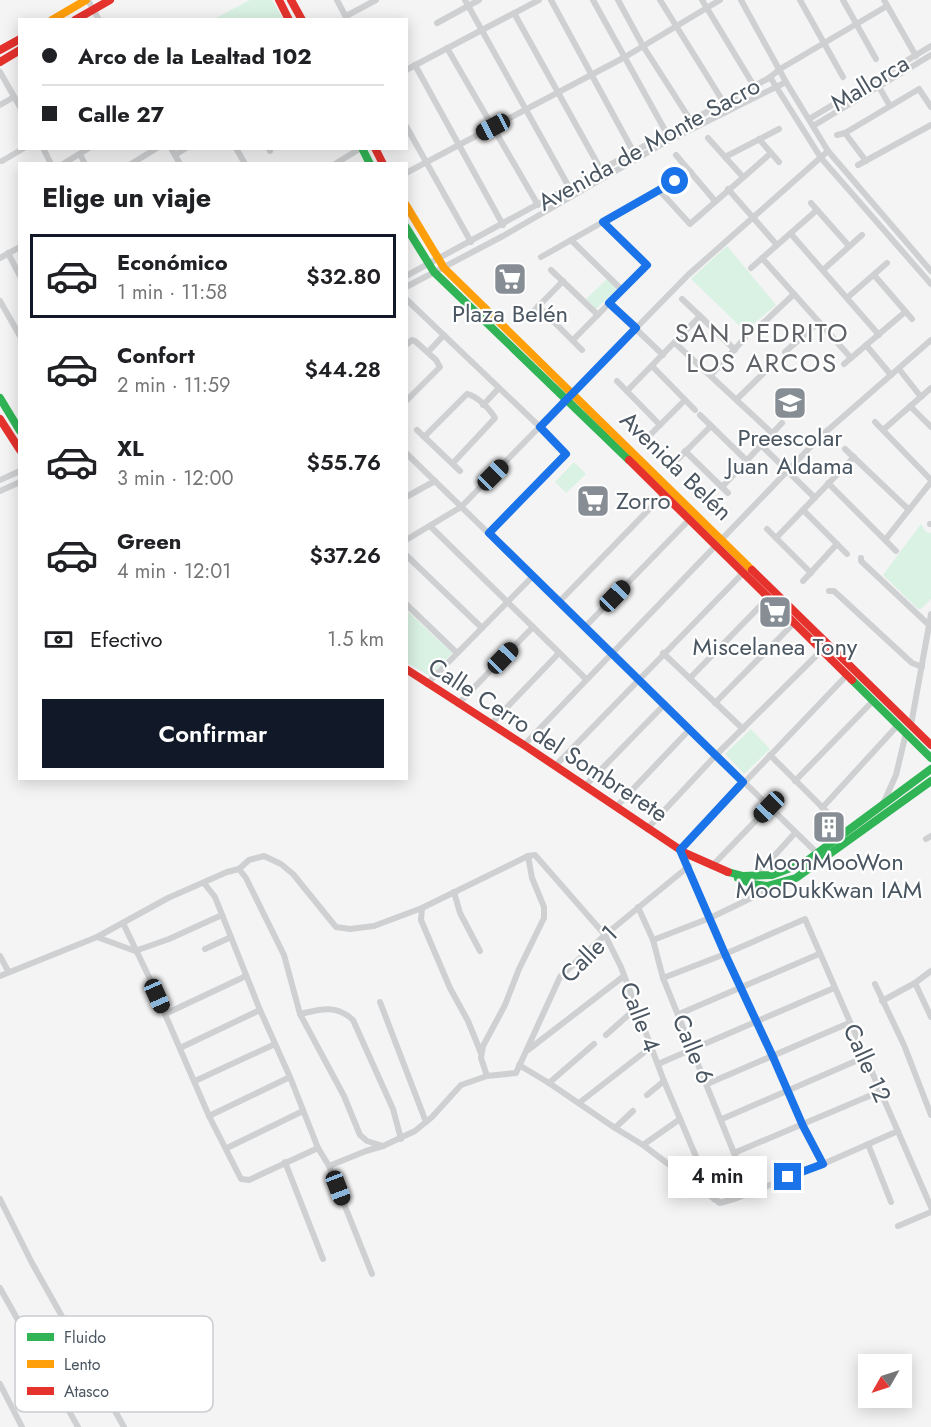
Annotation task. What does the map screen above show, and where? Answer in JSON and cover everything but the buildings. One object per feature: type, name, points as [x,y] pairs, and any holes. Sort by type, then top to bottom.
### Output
[{"type":"main road","points":[[56,18],[87,0]]},
{"type":"main road","points":[[78,18],[110,0]]},
{"type":"main road","points":[[279,0],[288,18]]},
{"type":"main road","points":[[291,0],[301,18]]},
{"type":"main road","points":[[0,50],[18,40]]},
{"type":"main road","points":[[0,62],[18,52]]},
{"type":"main road","name":"Avenida Belén","points":[[408,208],[444,268],[569,395],[825,647],[931,745]]},
{"type":"main road","name":"Avenida Belén","points":[[408,233],[434,272],[569,395],[663,495],[689,520],[720,543],[743,573],[794,623],[825,647],[847,675],[931,758]]},
{"type":"main road","points":[[0,398],[18,428]]},
{"type":"main road","points":[[0,419],[18,447]]},
{"type":"main road","name":"Calle Cerro del Sombrerete","points":[[408,670],[680,850],[751,884],[767,886],[782,884],[796,878],[931,781]]},
{"type":"main road","name":"Calle Cerro del Sombrerete","points":[[733,874],[754,877],[777,875],[790,870],[817,853],[931,769]]},
{"type":"street","points":[[87,0],[98,18]]},
{"type":"street","points":[[337,0],[347,18],[376,0]]},
{"type":"street","points":[[437,23],[467,3],[479,0]]},
{"type":"street","points":[[408,69],[539,0]]},
{"type":"street","points":[[551,0],[633,151]]},
{"type":"street","points":[[593,0],[666,132]]},
{"type":"street","points":[[618,0],[691,121]]},
{"type":"street","points":[[660,0],[724,103]]},
{"type":"street","points":[[702,0],[754,86]]},
{"type":"street","points":[[408,172],[626,57],[720,0]]},
{"type":"street","points":[[741,0],[786,82],[828,151],[931,271]]},
{"type":"street","points":[[800,0],[843,77]]},
{"type":"street","points":[[843,0],[876,59]]},
{"type":"street","points":[[467,3],[569,187]]},
{"type":"street","points":[[886,3],[916,56]]},
{"type":"street","name":"Avenida de Monte Sacro","points":[[408,275],[770,77],[886,3]]},
{"type":"street","points":[[514,13],[601,170]]},
{"type":"street","name":"Mallorca","points":[[811,123],[858,95],[931,46]]},
{"type":"street","points":[[447,48],[538,205]]},
{"type":"street","name":"Mallorca","points":[[858,95],[879,87],[931,55]]},
{"type":"street","points":[[415,65],[503,225]]},
{"type":"street","points":[[0,72],[18,104]]},
{"type":"street","points":[[770,77],[821,158],[931,284]]},
{"type":"street","name":"Avenida de Monte Sacro","points":[[408,287],[503,236],[664,143],[786,82]]},
{"type":"street","points":[[879,87],[890,106]]},
{"type":"street","points":[[837,135],[845,133],[919,89],[931,107]]},
{"type":"street","points":[[0,105],[14,97]]},
{"type":"street","points":[[858,165],[931,125]]},
{"type":"street","points":[[725,157],[779,129]]},
{"type":"street","points":[[408,130],[471,242]]},
{"type":"street","points":[[845,133],[866,161]]},
{"type":"street","points":[[708,138],[743,177]]},
{"type":"street","points":[[759,139],[779,162]]},
{"type":"street","points":[[2,161],[21,150]]},
{"type":"street","points":[[66,162],[86,150]]},
{"type":"street","points":[[134,162],[155,150]]},
{"type":"street","points":[[338,162],[359,150]]},
{"type":"street","points":[[408,539],[461,507],[688,275],[828,151]]},
{"type":"street","points":[[659,190],[690,224],[771,153]]},
{"type":"street","points":[[80,154],[84,162]]},
{"type":"street","points":[[676,155],[715,201]]},
{"type":"street","points":[[540,257],[691,172]]},
{"type":"street","points":[[728,189],[777,245]]},
{"type":"street","points":[[811,203],[849,246]]},
{"type":"street","points":[[751,268],[817,210]]},
{"type":"street","points":[[573,340],[647,265],[603,222]]},
{"type":"street","points":[[791,234],[879,335]]},
{"type":"street","points":[[823,270],[862,235]]},
{"type":"street","points":[[571,240],[622,290]]},
{"type":"street","points":[[0,258],[18,248]]},
{"type":"street","points":[[8,254],[18,272]]},
{"type":"street","points":[[762,258],[851,358]]},
{"type":"street","points":[[847,298],[887,263]]},
{"type":"street","points":[[551,270],[598,315]]},
{"type":"street","points":[[874,275],[912,319]]},
{"type":"street","points":[[528,317],[563,281]]},
{"type":"street","points":[[760,326],[795,294]]},
{"type":"street","points":[[682,299],[735,350]]},
{"type":"street","points":[[408,301],[566,454],[489,533]]},
{"type":"street","points":[[0,302],[18,333]]},
{"type":"street","points":[[609,303],[663,355]]},
{"type":"street","points":[[538,306],[582,350]]},
{"type":"street","points":[[844,364],[905,312]]},
{"type":"street","points":[[627,392],[700,316]]},
{"type":"street","points":[[785,352],[819,322]]},
{"type":"street","points":[[428,352],[444,335]]},
{"type":"street","points":[[711,375],[745,338]]},
{"type":"street","points":[[408,343],[412,340],[415,341],[438,362],[440,367],[408,399]]},
{"type":"street","points":[[524,745],[820,437],[931,340]]},
{"type":"street","points":[[675,342],[773,434]]},
{"type":"street","points":[[866,345],[891,375]]},
{"type":"street","points":[[737,399],[775,362]]},
{"type":"street","points":[[652,366],[747,461]]},
{"type":"street","points":[[899,369],[921,396]]},
{"type":"street","points":[[617,381],[660,425]]},
{"type":"street","points":[[483,405],[499,388]]},
{"type":"street","points":[[883,430],[931,388]]},
{"type":"street","points":[[424,437],[467,394],[483,405],[495,418],[453,463]]},
{"type":"street","points":[[650,435],[685,400]]},
{"type":"street","points":[[910,406],[931,427]]},
{"type":"street","points":[[875,422],[931,481],[885,540]]},
{"type":"street","points":[[722,487],[782,423]]},
{"type":"street","points":[[676,461],[711,426]]},
{"type":"street","points":[[417,430],[460,471]]},
{"type":"street","points":[[762,446],[815,498]]},
{"type":"street","points":[[845,449],[909,510]]},
{"type":"street","points":[[686,451],[728,493]]},
{"type":"street","points":[[408,455],[817,853]]},
{"type":"street","points":[[776,538],[854,457]]},
{"type":"street","points":[[0,480],[18,472]]},
{"type":"street","points":[[408,496],[435,481]]},
{"type":"street","points":[[0,491],[18,483]]},
{"type":"street","points":[[828,483],[897,551]]},
{"type":"street","points":[[559,602],[663,495]]},
{"type":"street","points":[[803,510],[847,554]]},
{"type":"street","points":[[585,627],[689,520]]},
{"type":"street","points":[[430,526],[586,679]]},
{"type":"street","points":[[767,529],[811,573]]},
{"type":"street","points":[[803,581],[837,544]]},
{"type":"street","points":[[408,557],[482,628]]},
{"type":"street","points":[[861,558],[861,561],[928,624]]},
{"type":"street","points":[[555,766],[743,573]]},
{"type":"street","points":[[427,684],[533,576]]},
{"type":"street","points":[[829,591],[834,591],[912,663],[922,667]]},
{"type":"street","points":[[690,678],[768,598]]},
{"type":"street","points":[[408,606],[457,653]]},
{"type":"street","points":[[911,725],[931,614]]},
{"type":"street","points":[[715,703],[794,623]]},
{"type":"street","points":[[458,704],[533,627]]},
{"type":"street","points":[[647,828],[717,754],[825,647]]},
{"type":"street","points":[[491,724],[559,652]]},
{"type":"street","points":[[663,653],[742,729]]},
{"type":"street","points":[[823,1164],[803,1126],[680,850],[847,675]]},
{"type":"street","points":[[795,781],[873,701]]},
{"type":"street","points":[[585,786],[665,704]]},
{"type":"street","points":[[822,808],[898,725]]},
{"type":"street","points":[[616,807],[690,729]]},
{"type":"street","points":[[882,806],[896,775],[906,733]]},
{"type":"street","points":[[770,755],[846,831]]},
{"type":"street","points":[[712,866],[769,807]]},
{"type":"street","points":[[754,877],[795,833]]},
{"type":"street","points":[[0,976],[98,937],[168,898],[239,869],[249,860],[264,856],[281,864],[307,889],[336,927],[350,929],[375,926],[422,908],[531,855],[532,878],[544,907],[544,918],[481,1054]]},
{"type":"street","name":"Calle 4","points":[[531,855],[605,935],[624,976],[664,1082],[714,1199]]},
{"type":"street","name":"Calle 1","points":[[519,1065],[560,977],[605,935],[688,866]]},
{"type":"street","points":[[239,869],[246,878],[284,955],[300,1014],[344,1096],[360,1135],[367,1141],[383,1146]]},
{"type":"street","points":[[204,883],[215,897],[260,1010],[318,1148],[329,1166],[372,1274]]},
{"type":"street","points":[[653,940],[710,918],[782,884]]},
{"type":"street","points":[[454,892],[460,913],[480,951]]},
{"type":"street","name":"Calle 6","points":[[638,907],[653,940],[663,978],[734,1153],[753,1190]]},
{"type":"street","points":[[422,908],[421,920],[450,988],[468,1021],[487,1076]]},
{"type":"street","points":[[98,937],[135,951],[169,939],[222,915]]},
{"type":"street","name":"Calle 12","points":[[725,954],[805,919],[931,1207]]},
{"type":"street","points":[[123,922],[209,1116],[243,1180],[249,1180],[318,1148]]},
{"type":"street","points":[[205,949],[231,937]]},
{"type":"street","points":[[663,978],[725,954]]},
{"type":"street","points":[[679,1014],[819,954]]},
{"type":"street","points":[[0,956],[8,971]]},
{"type":"street","points":[[882,1001],[915,983],[931,971]]},
{"type":"street","points":[[165,1014],[246,976]]},
{"type":"street","points":[[525,1052],[624,976]]},
{"type":"street","points":[[915,983],[931,1017]]},
{"type":"street","points":[[875,984],[904,1045],[931,1115]]},
{"type":"street","points":[[658,1064],[834,987]]},
{"type":"street","points":[[380,1002],[426,1122]]},
{"type":"street","points":[[300,1014],[325,1007],[347,1014],[353,1020],[393,1109],[401,1139]]},
{"type":"street","points":[[606,1035],[635,1009]]},
{"type":"street","points":[[180,1048],[260,1010]]},
{"type":"street","points":[[707,1084],[849,1023]]},
{"type":"street","points":[[195,1081],[275,1044]]},
{"type":"street","points":[[549,1083],[594,1044]]},
{"type":"street","points":[[579,1103],[651,1047]]},
{"type":"street","points":[[722,1119],[865,1057]]},
{"type":"street","points":[[329,1166],[401,1139],[426,1122],[461,1085],[487,1076],[516,1073],[519,1065],[643,1145],[720,1203],[823,1164],[898,1131]]},
{"type":"street","points":[[209,1116],[290,1077]]},
{"type":"street","points":[[647,1095],[664,1082]]},
{"type":"street","points":[[734,1153],[803,1126],[881,1091]]},
{"type":"street","points":[[615,1128],[633,1111]]},
{"type":"street","points":[[227,1148],[303,1112]]},
{"type":"street","points":[[643,1145],[680,1119]]},
{"type":"street","points":[[868,1144],[891,1202]]},
{"type":"street","points":[[285,1162],[323,1259]]},
{"type":"street","points":[[0,1199],[61,1316]]},
{"type":"street","points":[[898,1226],[931,1212]]},
{"type":"street","points":[[0,1288],[16,1316]]},
{"type":"street","points":[[0,1384],[22,1427]]},
{"type":"street","points":[[70,1412],[78,1427]]},
{"type":"street","points":[[115,1412],[123,1427]]},
{"type":"green space","points":[[250,0],[272,0],[282,18],[216,18]]},
{"type":"green space","points":[[727,246],[776,305],[745,331],[691,279]]},
{"type":"green space","points":[[607,279],[617,289],[596,309],[586,299]]},
{"type":"green space","points":[[574,462],[586,474],[566,493],[555,482]]},
{"type":"green space","points":[[921,524],[926,532],[931,533],[931,599],[921,609],[918,609],[883,575]]},
{"type":"green space","points":[[408,612],[452,653],[430,676],[408,664]]},
{"type":"green space","points":[[751,729],[770,749],[744,774],[725,754]]},
{"type":"traffic: fast","points":[[363,150],[369,162]]},
{"type":"traffic: fast","points":[[408,230],[434,272],[629,460]]},
{"type":"traffic: fast","points":[[0,398],[18,428]]},
{"type":"traffic: fast","points":[[852,680],[931,758]]},
{"type":"traffic: fast","points":[[728,872],[743,876],[772,875],[804,863],[931,769]]},
{"type":"traffic: fast","points":[[738,878],[752,884],[767,886],[796,878],[931,781]]},
{"type":"traffic: slow","points":[[55,18],[86,0]]},
{"type":"traffic: slow","points":[[408,208],[444,268],[752,570]]},
{"type":"traffic: jam","points":[[78,18],[110,0]]},
{"type":"traffic: jam","points":[[279,0],[288,18]]},
{"type":"traffic: jam","points":[[291,0],[301,18]]},
{"type":"traffic: jam","points":[[0,50],[18,40]]},
{"type":"traffic: jam","points":[[0,62],[18,51]]},
{"type":"traffic: jam","points":[[376,150],[382,162]]},
{"type":"traffic: jam","points":[[0,419],[18,447]]},
{"type":"traffic: jam","points":[[629,460],[852,680]]},
{"type":"traffic: jam","points":[[752,570],[931,745]]},
{"type":"traffic: jam","points":[[408,670],[685,853],[728,872]]},
{"type":"place","name":"Plaza Belén","points":[[510,279]]},
{"type":"place","name":"Preescolar Juan Aldama","points":[[790,403]]},
{"type":"place","name":"Zorro","points":[[593,501]]},
{"type":"place","name":"Miscelanea Tony","points":[[775,612]]},
{"type":"place","name":"MoonMooWon MooDukKwan IAM","points":[[829,827]]},
{"type":"district","name":"SAN PEDRITO LOS ARCOS","points":[[762,348]]},
{"type":"route","points":[[675,181],[603,222],[647,265],[609,303],[636,328],[540,427],[566,454],[489,533],[743,782],[680,850],[803,1126],[823,1164],[788,1177]]}]
